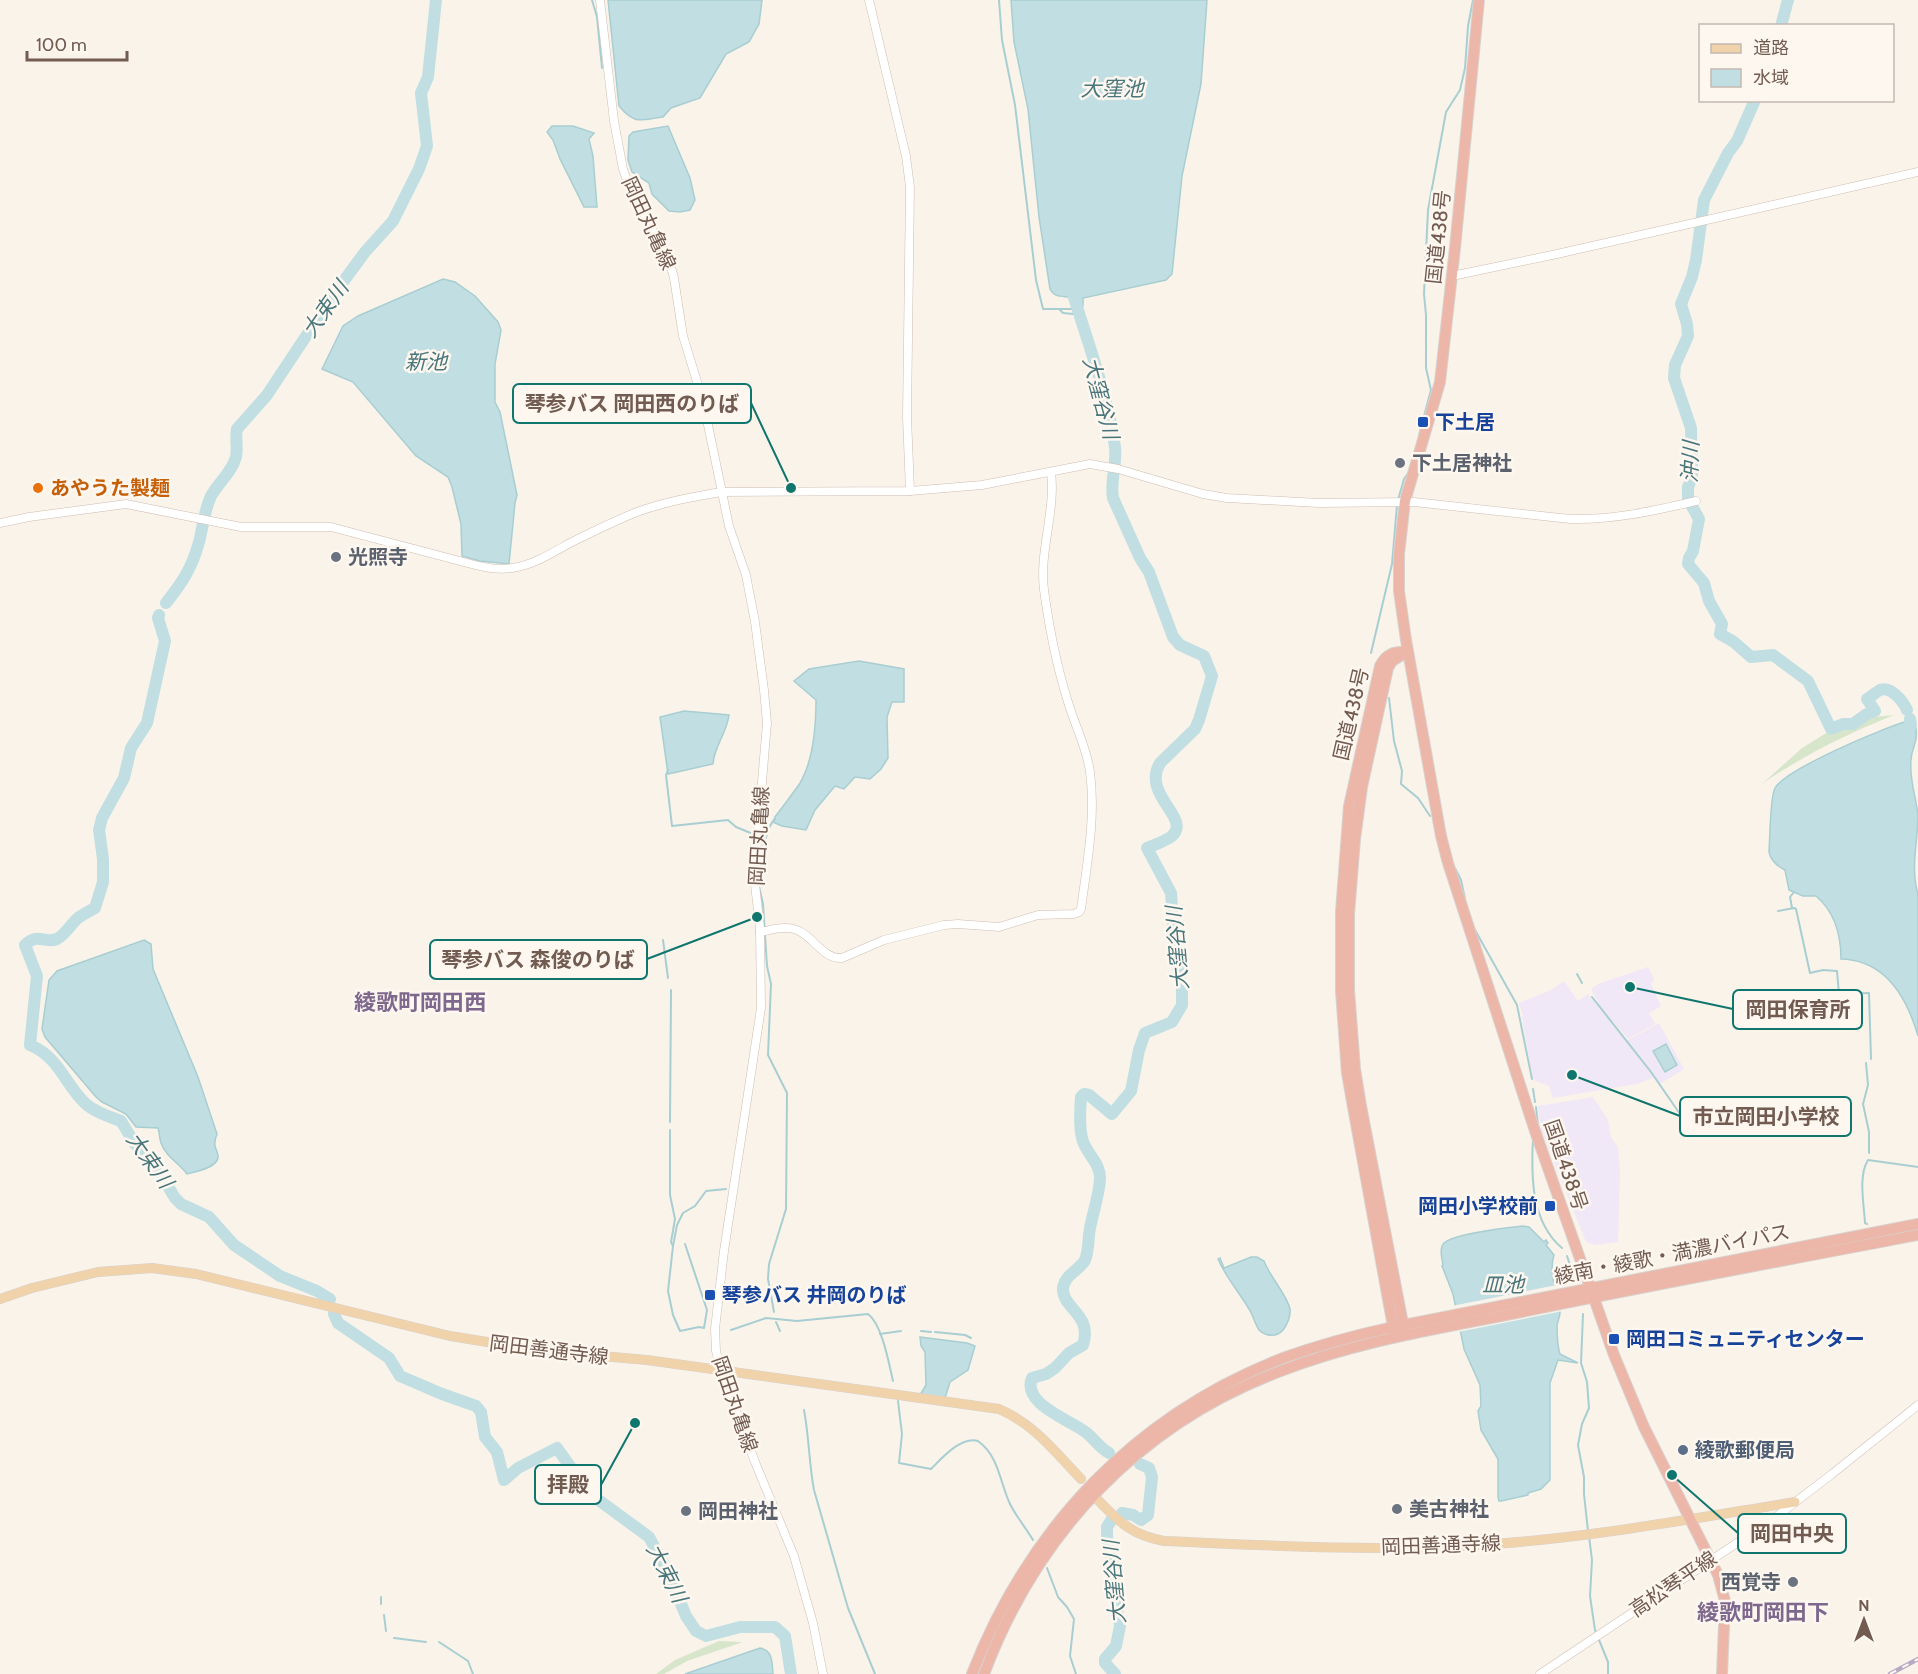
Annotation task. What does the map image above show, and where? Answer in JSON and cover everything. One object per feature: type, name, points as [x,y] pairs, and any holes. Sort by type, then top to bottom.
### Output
[{"type":"highway","name":"国道438号","points":[[1479,0],[1440,382],[1400,502],[1399,591],[1441,836],[1448,863],[1535,1131],[1614,1355],[1634,1404],[1712,1559],[1722,1587],[1725,1601],[1722,1674]]},
{"type":"highway","name":"国道438号","points":[[1399,1331],[1347,1073],[1341,991],[1341,912],[1349,806],[1380,666],[1385,657],[1393,653],[1408,652]]},
{"type":"highway","name":"綾南・綾歌・満濃バイパス","points":[[972,1674],[996,1620],[1030,1560],[1058,1521],[1084,1491],[1132,1445],[1200,1398],[1246,1375],[1311,1348],[1562,1299],[1918,1224]]},
{"type":"highway","name":"綾南・綾歌・満濃バイパス","points":[[1593,1292],[1918,1235]]},
{"type":"highway","name":"綾南・綾歌・満濃バイパス","points":[[984,1674],[1005,1624],[1037,1566],[1090,1497],[1138,1452],[1203,1406],[1249,1383],[1399,1331]]},
{"type":"main road","name":"岡田善通寺線","points":[[0,1299],[32,1288],[98,1272],[135,1268],[167,1270],[208,1277],[450,1336],[576,1355],[647,1360],[999,1408],[1017,1417],[1034,1430],[1081,1479]]},
{"type":"main road","name":"岡田善通寺線","points":[[1098,1500],[1119,1522],[1131,1530],[1164,1541],[1410,1548],[1501,1543],[1589,1533],[1795,1502]]},
{"type":"street","name":"岡田丸亀線","points":[[600,0],[614,121],[623,169],[628,186],[670,263],[674,278],[683,336],[703,401],[729,526],[746,575],[767,723],[754,876],[764,931],[759,1024],[724,1251],[715,1329],[716,1351],[721,1371],[755,1462],[794,1556],[813,1623],[823,1674]]},
{"type":"street","points":[[869,0],[906,156],[910,187],[906,417],[910,491]]},
{"type":"street","points":[[1452,276],[1918,172]]},
{"type":"street","points":[[0,523],[126,504],[241,527],[331,527],[483,567],[509,569],[541,559],[584,536],[636,513],[682,499],[721,492],[910,491],[982,485],[1081,465],[1115,468],[1203,494],[1227,498],[1318,503],[1400,502],[1570,519],[1611,518],[1692,502]]},
{"type":"street","points":[[764,931],[784,928],[797,930],[828,956],[835,959],[884,940],[944,925],[999,927],[1038,915],[1074,914],[1081,909],[1090,846],[1090,775],[1086,753],[1066,696],[1045,594],[1044,561],[1052,487],[1051,472]]},
{"type":"street","name":"高松琴平線","points":[[1540,1674],[1795,1502],[1918,1405]]},
{"type":"shaded area","points":[[1648,967],[1654,980],[1651,984],[1661,1006],[1649,1013],[1655,1024],[1628,1039],[1600,1006],[1591,989],[1598,984]]},
{"type":"shaded area","points":[[1564,981],[1578,1001],[1588,994],[1626,1041],[1659,1023],[1684,1069],[1660,1084],[1655,1077],[1637,1084],[1553,1098],[1549,1086],[1533,1080],[1519,1003],[1551,990]]},
{"type":"shaded area","points":[[1593,1097],[1608,1120],[1611,1138],[1618,1147],[1620,1172],[1618,1242],[1595,1245],[1586,1242],[1541,1129],[1538,1106]]},
{"type":"green space","points":[[1894,715],[1826,746],[1762,784],[1802,748],[1828,732],[1844,725],[1854,725],[1863,718]]},
{"type":"green space","points":[[719,1641],[743,1642],[687,1661],[664,1674],[656,1674],[675,1660]]},
{"type":"water","points":[[608,0],[762,0],[759,24],[749,42],[726,54],[700,98],[671,108],[663,117],[638,120],[629,116],[619,106]]},
{"type":"water","name":"大窪池","points":[[1011,0],[1207,0],[1201,84],[1182,176],[1172,274],[1166,280],[1083,298],[1083,306],[1073,306],[1071,297],[1056,295],[1050,289],[1039,217],[1028,109],[1014,42]]},
{"type":"water","points":[[552,126],[573,126],[594,133],[589,139],[593,156],[597,207],[584,207],[553,140],[547,132]]},
{"type":"water","points":[[668,126],[690,178],[695,200],[690,210],[680,212],[669,211],[652,194],[649,183],[632,172],[628,160],[629,136],[633,132]]},
{"type":"water","name":"新池","points":[[443,279],[455,282],[475,296],[498,322],[501,330],[495,364],[495,402],[500,412],[517,495],[509,564],[480,561],[462,556],[461,524],[448,477],[416,456],[353,382],[322,369],[343,326],[358,316]]},
{"type":"water","points":[[859,661],[904,669],[904,702],[892,702],[887,717],[888,758],[881,769],[870,779],[855,777],[844,789],[835,786],[815,810],[806,830],[773,822],[805,774],[813,742],[816,700],[794,681],[809,669]]},
{"type":"water","points":[[684,711],[729,715],[713,764],[668,774],[660,717]]},
{"type":"water","points":[[1908,721],[1910,729],[1916,728],[1911,767],[1918,815],[1914,865],[1918,894],[1918,1036],[1901,995],[1882,974],[1870,966],[1857,961],[1841,959],[1836,925],[1828,909],[1816,896],[1803,896],[1789,890],[1785,870],[1775,863],[1769,852],[1773,793],[1783,780],[1797,770],[1837,750]]},
{"type":"water","points":[[144,940],[151,944],[153,969],[198,1077],[217,1134],[215,1146],[218,1158],[216,1161],[205,1169],[187,1174],[163,1148],[158,1128],[136,1127],[126,1114],[96,1097],[45,1037],[42,1029],[49,980],[57,971]]},
{"type":"water","points":[[1666,1044],[1677,1065],[1665,1072],[1653,1051]]},
{"type":"water","name":"皿池","points":[[1522,1226],[1529,1227],[1544,1242],[1546,1240],[1548,1243],[1546,1245],[1554,1255],[1552,1269],[1560,1312],[1557,1325],[1559,1351],[1560,1354],[1578,1363],[1558,1360],[1550,1383],[1550,1480],[1541,1489],[1528,1493],[1528,1495],[1499,1501],[1498,1459],[1481,1430],[1478,1411],[1481,1406],[1480,1385],[1464,1349],[1453,1294],[1442,1266],[1441,1250],[1444,1243],[1458,1236]]},
{"type":"water","points":[[1251,1257],[1264,1261],[1290,1309],[1283,1330],[1275,1335],[1268,1335],[1259,1330],[1218,1259],[1220,1258],[1224,1268]]},
{"type":"water","points":[[920,1337],[975,1346],[968,1370],[950,1382],[945,1398],[920,1395],[926,1385],[925,1352],[921,1346]]},
{"type":"water","points":[[760,1648],[770,1654],[773,1674],[685,1674]]},
{"type":"pier","points":[[1557,1285],[1563,1311],[1458,1332],[1452,1306]]},
{"type":"waterway","name":"大束川","points":[[166,603],[190,567],[211,496],[234,462],[237,454],[237,429],[267,395],[365,252],[393,221],[419,169],[427,146],[421,93],[428,77],[436,0]]},
{"type":"waterway","points":[[592,0],[597,17],[602,68]]},
{"type":"waterway","points":[[999,0],[1002,40],[1015,105],[1036,280],[1043,309],[1077,309]]},
{"type":"waterway","points":[[1419,435],[1431,390],[1426,368],[1424,294],[1428,210],[1446,112],[1460,90],[1465,68],[1468,26],[1473,0]]},
{"type":"waterway","name":"沖川","points":[[1782,24],[1788,0]]},
{"type":"waterway","name":"沖川","points":[[1754,102],[1737,141],[1728,153],[1704,200],[1696,260],[1681,304],[1688,336],[1675,365],[1674,378],[1691,428],[1692,477],[1688,487],[1688,499],[1699,519],[1688,564],[1704,583],[1709,601],[1722,624],[1720,634],[1734,642],[1751,657],[1773,655],[1808,681],[1831,729],[1843,724],[1853,724],[1875,711],[1867,699],[1880,690],[1892,692],[1907,710]]},
{"type":"waterway","name":"大窪谷川","points":[[1072,291],[1112,428],[1115,447],[1113,498],[1140,558],[1149,572],[1173,637],[1180,645],[1204,656],[1212,676],[1195,729],[1160,763],[1156,775],[1157,785],[1176,822],[1176,829],[1169,838],[1147,848],[1171,893],[1182,1005],[1172,1022],[1145,1033],[1139,1050],[1131,1091],[1112,1114],[1089,1095],[1084,1094],[1081,1097],[1082,1138],[1096,1163],[1100,1179],[1085,1260],[1067,1279],[1063,1288],[1067,1301],[1081,1319],[1085,1335],[1083,1345],[1069,1353],[1055,1368],[1046,1374],[1032,1378],[1031,1388],[1041,1404],[1088,1434],[1109,1453]]},
{"type":"waterway","points":[[1060,310],[1063,313],[1073,314],[1077,309]]},
{"type":"waterway","points":[[1398,500],[1404,479],[1409,472]]},
{"type":"waterway","points":[[1371,653],[1392,564],[1397,505]]},
{"type":"waterway","name":"大束川","points":[[159,615],[165,641],[147,723],[131,748],[124,778],[102,818],[99,830],[103,882],[95,908],[78,918],[57,939],[34,939],[25,945],[37,976],[30,1045],[49,1057],[87,1105],[99,1113],[121,1121],[135,1144],[153,1161],[181,1204],[209,1217],[234,1245],[280,1276],[317,1291],[330,1299]]},
{"type":"waterway","points":[[1389,698],[1394,741],[1402,771],[1401,784],[1418,798],[1430,816]]},
{"type":"waterway","name":"沖川","points":[[1899,739],[1911,725],[1910,719]]},
{"type":"waterway","points":[[668,770],[666,775],[672,826],[728,820],[736,827],[753,834],[751,854]]},
{"type":"waterway","points":[[758,853],[775,819]]},
{"type":"waterway","points":[[1455,868],[1461,880],[1465,899]]},
{"type":"waterway","points":[[758,882],[763,904],[767,966],[771,984],[768,1055],[787,1093],[786,1209],[769,1264],[768,1279],[774,1312]]},
{"type":"waterway","points":[[1792,908],[1790,897],[1794,892]]},
{"type":"waterway","points":[[1778,911],[1796,909],[1810,973],[1823,970],[1837,971],[1839,994],[1869,993],[1871,1059]]},
{"type":"waterway","points":[[1475,930],[1517,1005],[1532,1079]]},
{"type":"waterway","points":[[663,940],[668,978]]},
{"type":"waterway","points":[[1577,974],[1582,983]]},
{"type":"waterway","points":[[670,1122],[671,990]]},
{"type":"waterway","points":[[1592,997],[1651,1072],[1680,1114]]},
{"type":"waterway","points":[[1866,1063],[1868,1085],[1863,1104],[1869,1132],[1869,1153]]},
{"type":"waterway","points":[[1533,1089],[1535,1102]]},
{"type":"waterway","points":[[1536,1107],[1538,1125]]},
{"type":"waterway","points":[[670,1130],[670,1195],[675,1219],[671,1242],[673,1246]]},
{"type":"waterway","points":[[1533,1139],[1532,1168],[1535,1198],[1544,1225],[1562,1248]]},
{"type":"waterway","points":[[1867,1224],[1865,1223],[1862,1182],[1868,1160],[1918,1167]]},
{"type":"waterway","points":[[685,1244],[707,1310],[704,1328],[680,1331],[673,1315],[668,1291],[677,1225],[683,1213],[695,1206],[706,1191],[726,1189]]},
{"type":"waterway","points":[[1567,1256],[1571,1268]]},
{"type":"waterway","name":"大束川","points":[[334,1314],[338,1323],[389,1358],[400,1376],[476,1406],[481,1412],[485,1437],[497,1452],[504,1480],[518,1468],[557,1448],[589,1493],[649,1537],[667,1570],[686,1616],[696,1631],[706,1636],[740,1627],[775,1627],[785,1636],[791,1674]]},
{"type":"waterway","points":[[731,1330],[766,1318],[797,1321],[868,1314],[881,1335],[893,1381]]},
{"type":"waterway","points":[[1583,1314],[1581,1363],[1587,1382],[1589,1408],[1582,1424],[1578,1445],[1584,1477],[1588,1531]]},
{"type":"waterway","points":[[776,1322],[780,1331]]},
{"type":"waterway","points":[[880,1334],[901,1331]]},
{"type":"waterway","points":[[921,1331],[931,1332]]},
{"type":"waterway","points":[[935,1332],[965,1335],[971,1338]]},
{"type":"waterway","points":[[898,1401],[902,1434],[899,1463],[931,1469],[959,1445],[972,1440],[978,1441],[995,1462],[1010,1504],[1033,1540]]},
{"type":"waterway","points":[[804,1410],[814,1490],[848,1608],[875,1674]]},
{"type":"waterway","name":"大窪谷川","points":[[1122,1513],[1133,1515],[1141,1520],[1148,1515],[1152,1477],[1149,1468],[1140,1464]]},
{"type":"waterway","name":"大窪谷川","points":[[1112,1519],[1107,1527],[1107,1537],[1114,1570],[1113,1584],[1120,1626],[1116,1646],[1105,1659],[1105,1663],[1115,1674]]},
{"type":"waterway","points":[[1589,1536],[1592,1560],[1590,1596],[1595,1630],[1608,1662],[1608,1674]]},
{"type":"waterway","points":[[1047,1568],[1058,1597],[1074,1619],[1070,1656],[1076,1674]]},
{"type":"waterway","points":[[381,1597],[381,1604]]},
{"type":"waterway","points":[[384,1615],[386,1631]]},
{"type":"waterway","points":[[394,1638],[426,1642]]},
{"type":"waterway","points":[[439,1642],[468,1661],[473,1674]]},
{"type":"railway","points":[[1890,1674],[1918,1659]]},
{"type":"place","name":"下土居","points":[[1423,422]]},
{"type":"place","name":"下土居神社","points":[[1400,463]]},
{"type":"place","name":"あやうた製麺","points":[[38,488]]},
{"type":"place","name":"琴参バス 岡田西のりば","points":[[791,488]]},
{"type":"place","name":"光照寺","points":[[336,557]]},
{"type":"place","name":"琴参バス 森俊のりば","points":[[757,917]]},
{"type":"place","name":"岡田保育所","points":[[1630,987]]},
{"type":"place","name":"市立岡田小学校","points":[[1572,1075]]},
{"type":"place","name":"岡田小学校前","points":[[1550,1206]]},
{"type":"place","name":"琴参バス 井岡のりば","points":[[710,1295]]},
{"type":"place","name":"岡田コミュニティセンター","points":[[1614,1339]]},
{"type":"place","name":"拝殿","points":[[635,1423]]},
{"type":"place","name":"綾歌郵便局","points":[[1683,1450]]},
{"type":"place","name":"岡田中央","points":[[1672,1475]]},
{"type":"place","name":"美古神社","points":[[1397,1509]]},
{"type":"place","name":"岡田神社","points":[[686,1511]]},
{"type":"place","name":"西覚寺","points":[[1793,1582]]},
{"type":"district","name":"綾歌町岡田西","points":[[420,1002]]},
{"type":"district","name":"綾歌町岡田下","points":[[1763,1612]]}]
